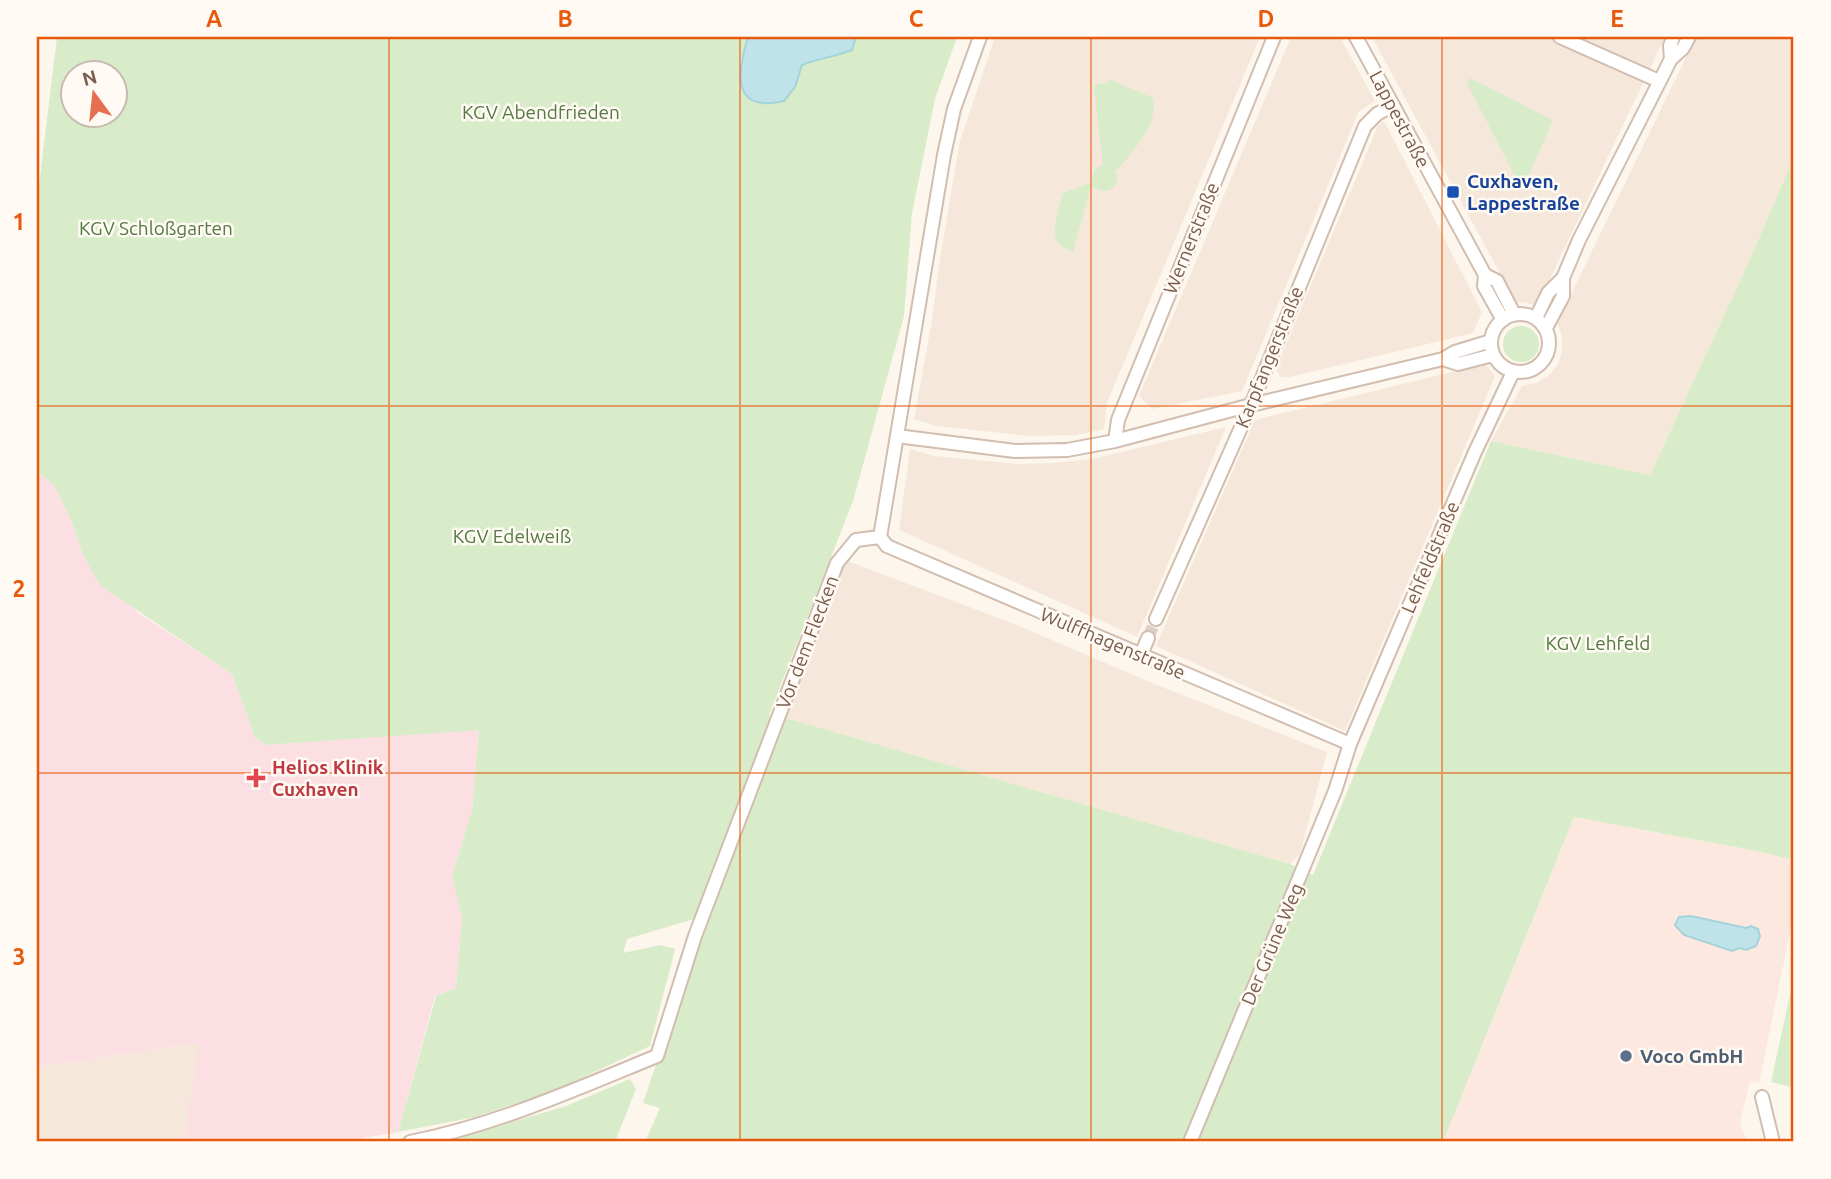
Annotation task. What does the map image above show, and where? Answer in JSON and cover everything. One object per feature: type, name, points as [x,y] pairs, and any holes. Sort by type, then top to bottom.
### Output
[{"type":"street","points":[[880,537],[944,155],[954,109],[980,37]]},
{"type":"street","name":"Wernerstraße","points":[[1115,441],[1118,420],[1274,37]]},
{"type":"street","name":"Lappestraße","points":[[1356,37],[1485,275],[1484,286],[1508,317]]},
{"type":"street","points":[[1560,37],[1659,81]]},
{"type":"street","points":[[1671,59],[1670,46],[1673,37]]},
{"type":"street","points":[[1541,323],[1563,296],[1563,278],[1579,240],[1659,81],[1671,59],[1683,48],[1689,37]]},
{"type":"street","name":"Karpfangerstraße","points":[[1156,619],[1251,405],[1365,126],[1377,114],[1393,105]]},
{"type":"street","points":[[1527,314],[1541,323],[1550,344],[1548,355],[1533,370],[1513,372],[1505,368],[1493,355],[1490,341],[1498,324],[1508,317],[1527,314]]},
{"type":"street","points":[[897,436],[1001,449],[1067,450],[1115,441],[1443,359],[1455,352],[1490,341]]},
{"type":"street","points":[[1443,359],[1458,364],[1493,355]]},
{"type":"street","name":"Lehfeldstraße","points":[[1350,744],[1475,452],[1513,372]]},
{"type":"street","name":"Wulffhagenstraße","points":[[880,537],[887,546],[1350,744]]},
{"type":"street","name":"Vor dem Flecken","points":[[410,1142],[442,1136],[506,1117],[657,1056],[695,936],[837,563],[856,540],[880,537]]},
{"type":"street","points":[[1141,655],[1148,638]]},
{"type":"street","name":"Der Grüne Weg","points":[[1190,1142],[1335,791],[1350,744]]},
{"type":"street","points":[[1762,1097],[1773,1142]]},
{"type":"shaded area","points":[[995,37],[1260,37],[1107,403],[1104,429],[1077,435],[1029,436],[937,426],[914,419],[960,141]]},
{"type":"shaded area","points":[[1291,37],[1340,37],[1375,101],[1359,111],[1242,391],[1152,409],[1139,396]]},
{"type":"shaded area","points":[[1372,37],[1665,37],[1537,306],[1516,303]]},
{"type":"shaded area","points":[[1696,37],[1794,37],[1794,157],[1747,266],[1650,475],[1491,441],[1522,386],[1536,383],[1549,375],[1558,364],[1562,351],[1562,336],[1557,323]]},
{"type":"shaded area","points":[[1384,121],[1482,312],[1473,333],[1290,377],[1280,377],[1276,368],[1378,126]]},
{"type":"shaded area","points":[[1485,364],[1495,376],[1345,731],[1156,646],[1255,420]]},
{"type":"shaded area","points":[[1226,427],[1137,637],[899,530],[910,449],[934,456],[1019,464],[1054,463],[1092,459]]},
{"type":"shaded area","name":"Helios Klinik Cuxhaven","points":[[37,472],[54,485],[71,520],[83,555],[137,612],[232,674],[255,737],[265,745],[479,729],[472,810],[452,875],[462,918],[456,988],[435,996],[398,1132],[339,1142],[184,1142],[199,1043],[37,1067]]},
{"type":"shaded area","points":[[845,560],[1017,625],[1157,685],[1327,752],[1300,854],[1290,864],[786,718]]},
{"type":"shaded area","points":[[1574,817],[1794,860],[1794,913],[1759,1083],[1750,1081],[1740,1123],[1747,1142],[1443,1142]]},
{"type":"shaded area","points":[[200,1043],[184,1142],[37,1142],[37,1067]]},
{"type":"green space","points":[[57,37],[748,37],[740,62],[795,87],[801,65],[851,50],[856,37],[957,37],[935,99],[912,213],[904,316],[853,501],[769,715],[1290,864],[1313,875],[1491,441],[1650,475],[1747,266],[1794,157],[1794,860],[1574,817],[1443,1142],[645,1142],[660,1108],[643,1103],[707,915],[627,939],[623,953],[661,945],[675,949],[650,1046],[556,1090],[475,1117],[398,1132],[436,996],[456,988],[462,918],[452,876],[472,810],[479,730],[265,745],[255,737],[232,674],[101,586],[83,555],[71,520],[54,485],[37,472],[37,201]]},
{"type":"green space","points":[[1470,78],[1553,120],[1522,190],[1467,83]]},
{"type":"green space","points":[[1109,79],[1153,98],[1152,117],[1143,138],[1115,172],[1118,178],[1112,189],[1101,191],[1090,188],[1073,252],[1058,242],[1055,223],[1063,193],[1091,183],[1095,169],[1103,165],[1094,87],[1108,83]]},
{"type":"green space","points":[[1521,326],[1534,331],[1539,344],[1534,357],[1521,362],[1508,357],[1503,344],[1508,331]]},
{"type":"green space","points":[[1794,976],[1794,1088],[1771,1082]]},
{"type":"green space","points":[[630,1079],[636,1089],[615,1142],[445,1142],[566,1106]]},
{"type":"water","points":[[748,37],[856,37],[852,50],[802,65],[795,87],[784,101],[767,103],[754,101],[746,96],[742,87],[742,64]]},
{"type":"water","points":[[1691,916],[1746,928],[1751,926],[1758,929],[1760,936],[1756,946],[1732,951],[1684,935],[1675,925],[1679,917]]},
{"type":"tunnel","points":[[1148,638],[1156,619]]},
{"type":"place","name":"Cuxhaven, Lappestraße","points":[[1453,192]]},
{"type":"place","name":"Helios Klinik Cuxhaven","points":[[256,778]]},
{"type":"place","name":"Voco GmbH","points":[[1626,1056]]},
{"type":"park label","name":"KGV Abendfrieden","points":[[541,112]]},
{"type":"park label","name":"KGV Schloßgarten","points":[[156,228]]},
{"type":"park label","name":"KGV Edelweiß","points":[[512,536]]},
{"type":"park label","name":"KGV Lehfeld","points":[[1598,643]]}]
